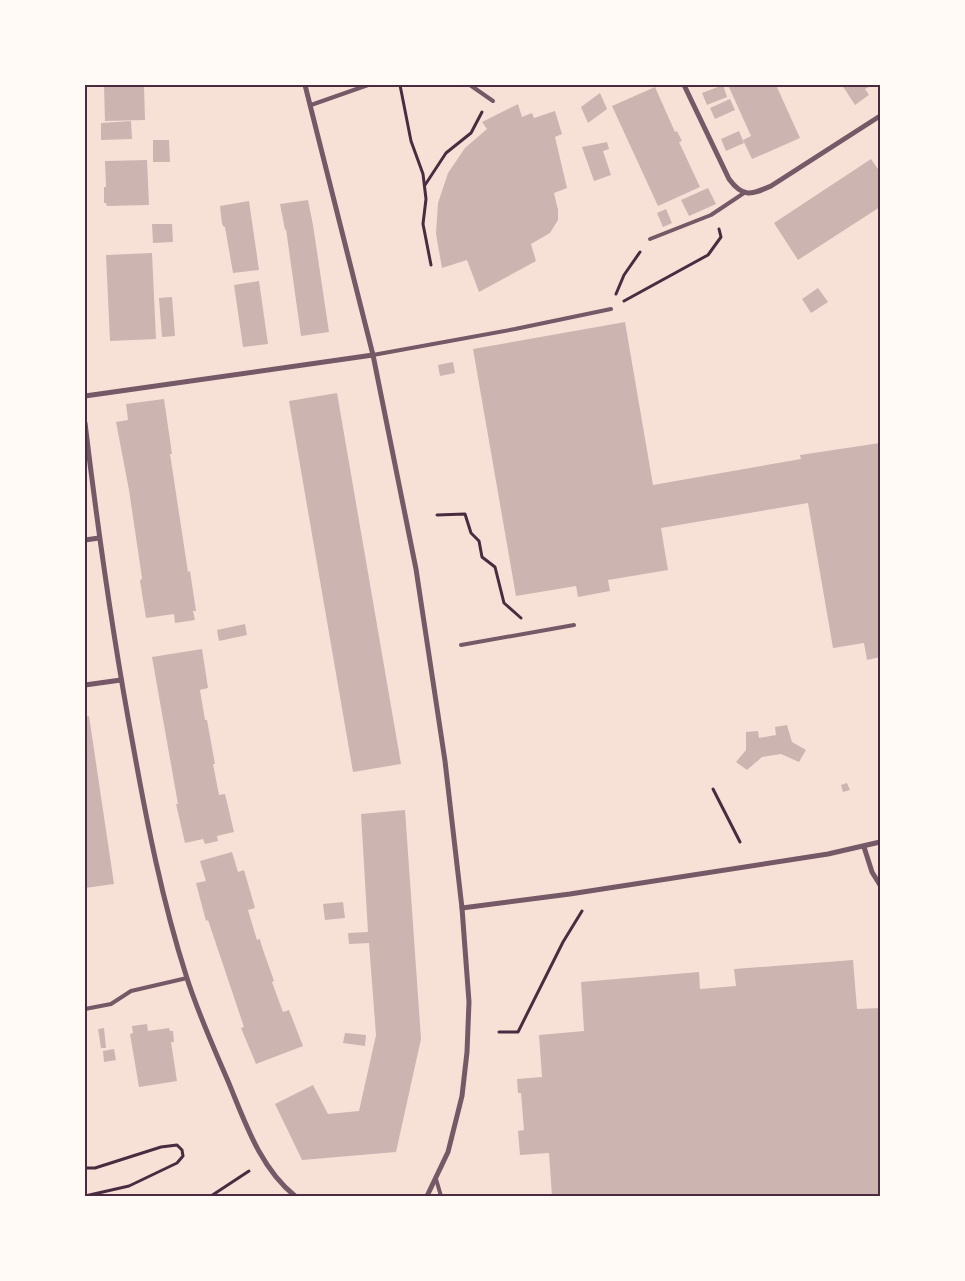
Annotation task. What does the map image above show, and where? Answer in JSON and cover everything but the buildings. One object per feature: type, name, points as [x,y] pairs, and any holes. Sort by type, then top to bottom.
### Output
[{"type":"street","points":[[305,85],[373,354],[416,569],[445,761],[462,908],[469,1002],[467,1052],[462,1096],[448,1152],[427,1196]]},
{"type":"street","points":[[684,85],[729,180],[735,188],[744,194],[756,193],[770,186],[880,116]]},
{"type":"street","points":[[85,396],[220,378],[373,354]]},
{"type":"street","points":[[85,423],[99,538],[121,680],[147,822],[165,903],[187,978],[248,1129],[280,1184],[294,1196]]},
{"type":"street","points":[[85,540],[99,538]]},
{"type":"street","points":[[85,685],[121,680]]},
{"type":"street","points":[[462,908],[589,891],[828,854],[880,842]]},
{"type":"street","points":[[864,847],[872,872],[880,885]]},
{"type":"lane","points":[[311,105],[368,85]]},
{"type":"lane","points":[[470,85],[493,101]]},
{"type":"lane","points":[[650,240],[716,212],[744,194]]},
{"type":"lane","points":[[373,354],[515,329],[611,309]]},
{"type":"lane","points":[[461,645],[574,625]]},
{"type":"lane","points":[[85,1009],[111,1004],[131,991],[187,978]]},
{"type":"lane","points":[[436,1178],[441,1196]]},
{"type":"path","points":[[400,85],[411,141],[424,174],[426,200],[424,224],[431,266]]},
{"type":"path","points":[[425,186],[446,153],[471,133],[482,111],[493,101]]},
{"type":"path","points":[[611,309],[708,255],[721,237],[716,212]]},
{"type":"path","points":[[611,309],[624,275],[650,240]]},
{"type":"path","points":[[437,515],[465,514],[471,533],[479,541],[482,557],[495,567],[504,603],[538,631]]},
{"type":"path","points":[[713,789],[740,842]]},
{"type":"path","points":[[499,1032],[518,1032],[563,942],[582,911]]},
{"type":"path","points":[[85,1168],[95,1168],[161,1146],[177,1144],[182,1150],[183,1156],[177,1162],[129,1186],[85,1196]]},
{"type":"path","points":[[211,1196],[265,1161]]}]
